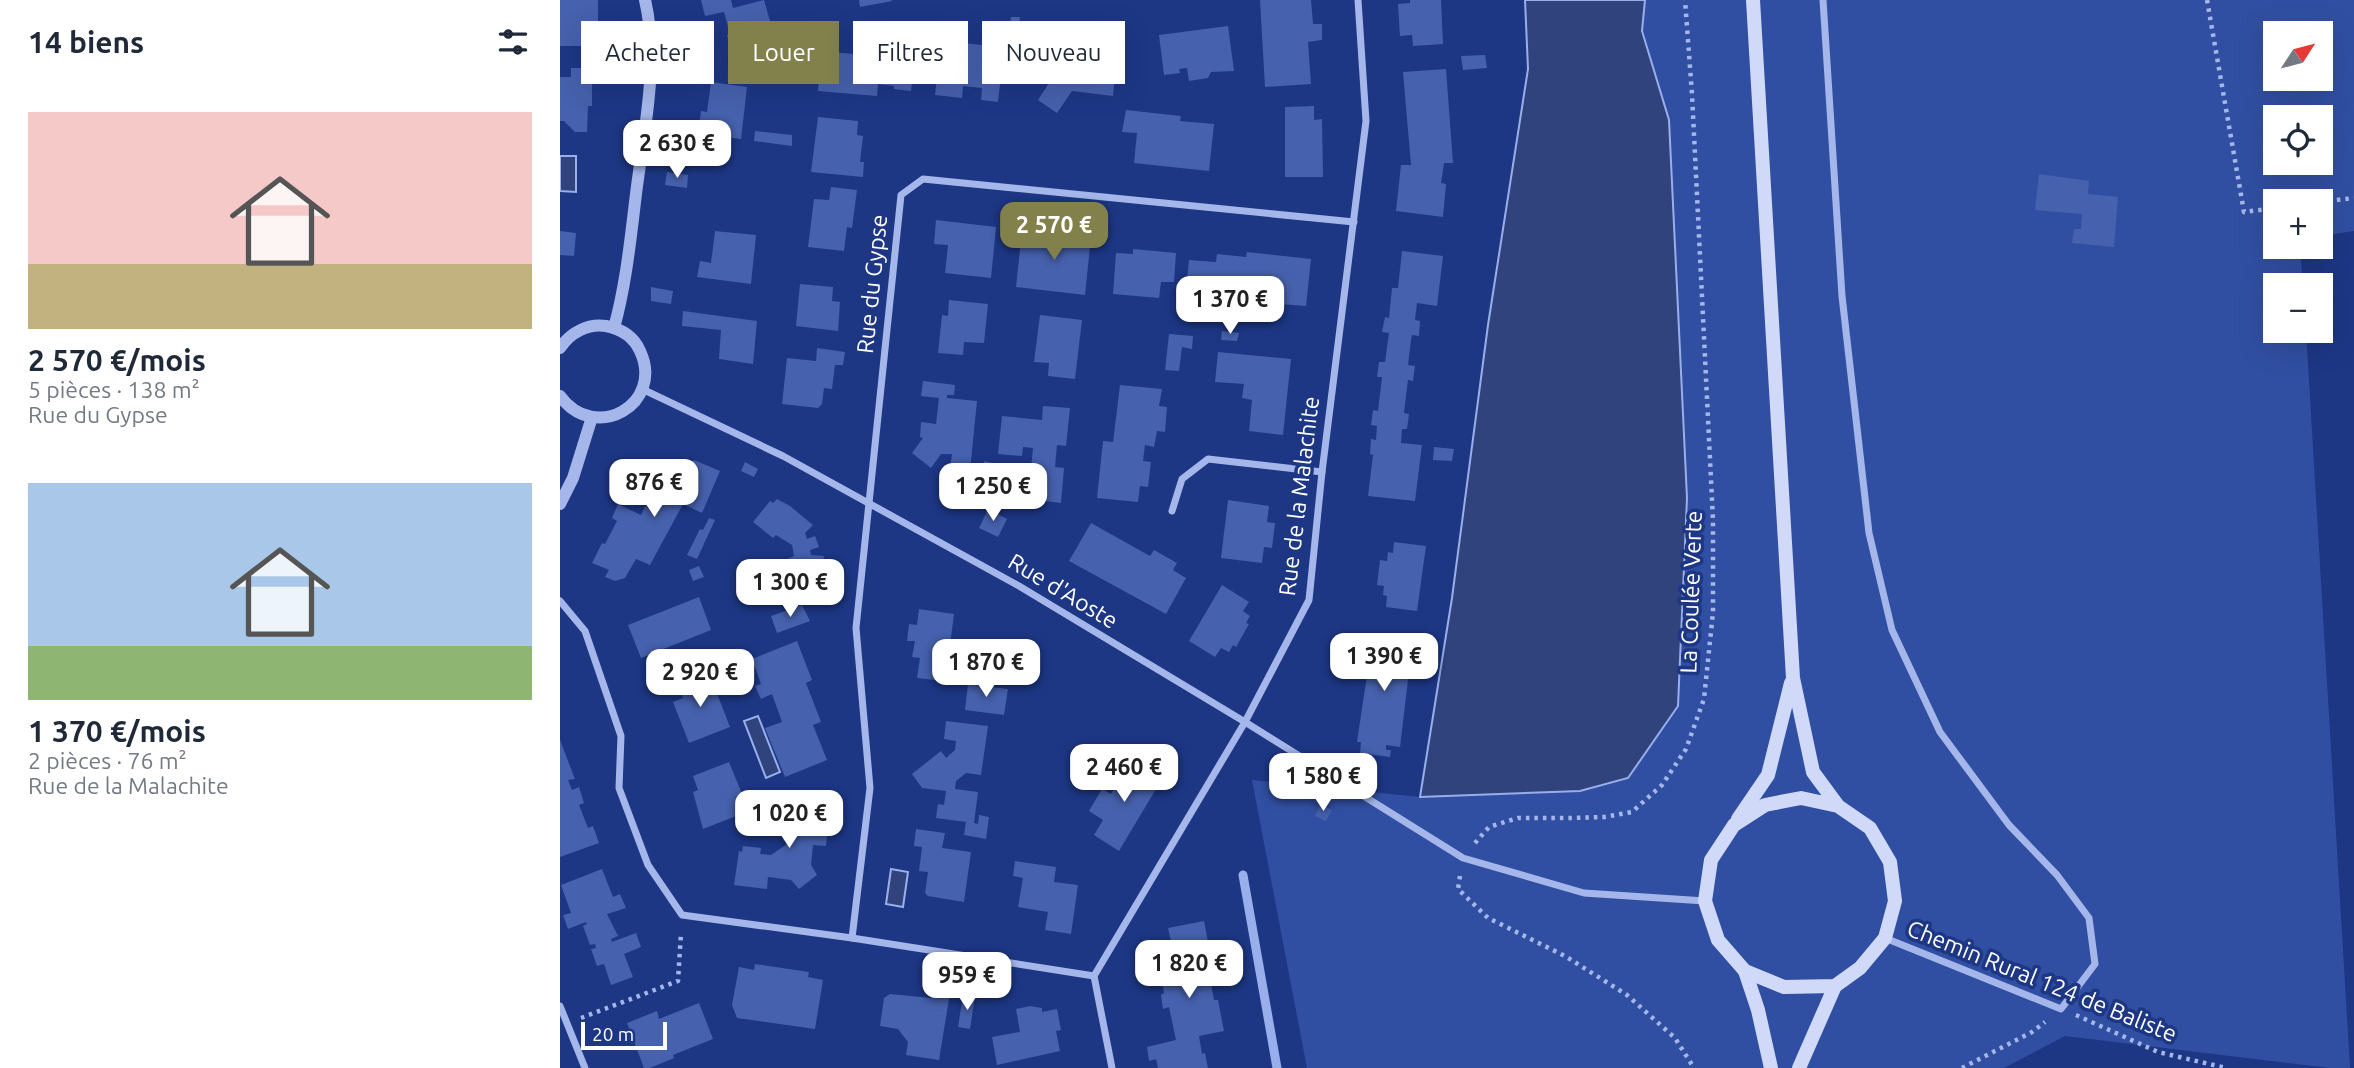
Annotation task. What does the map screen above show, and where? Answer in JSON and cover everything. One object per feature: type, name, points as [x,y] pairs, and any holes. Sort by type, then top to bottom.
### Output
[{"type":"main road","points":[[1753,0],[1793,678],[1813,772],[1838,806],[1870,828],[1890,862],[1895,901],[1885,938],[1860,968],[1835,986],[1799,1068]]},
{"type":"main road","points":[[1771,1068],[1758,1010],[1745,971],[1718,940],[1705,901],[1711,860],[1768,775],[1793,678]]},
{"type":"main road","points":[[1734,825],[1765,805],[1801,798],[1838,806]]},
{"type":"main road","points":[[1745,971],[1783,987],[1835,986]]},
{"type":"street","points":[[614,328],[623,294],[650,86],[648,13],[645,0]]},
{"type":"street","name":"Rue de la Malachite","points":[[1094,976],[1245,722],[1309,600],[1322,472],[1366,121],[1358,0]]},
{"type":"street","points":[[1823,0],[1842,296],[1869,533],[1892,630],[1940,732],[2009,825],[2057,875],[2089,918],[2095,964],[2061,1009]]},
{"type":"street","name":"Rue du Gypse","points":[[852,938],[870,788],[856,628],[901,195],[923,179],[1354,222]]},
{"type":"street","points":[[560,348],[565,340],[588,327],[601,325],[614,328],[627,335],[638,346],[644,359],[646,375],[634,402],[622,412],[607,418],[592,418],[578,413],[566,405],[560,396]]},
{"type":"street","name":"Rue d'Aoste","points":[[642,389],[783,456],[1018,586],[1245,722],[1463,858]]},
{"type":"street","points":[[560,504],[573,478],[592,418]]},
{"type":"street","points":[[1172,511],[1182,479],[1208,459],[1322,472]]},
{"type":"street","points":[[560,601],[584,631],[621,736],[619,788],[648,865],[682,915],[852,938],[1094,976],[1112,1068]]},
{"type":"street","points":[[1463,858],[1584,892],[1705,901]]},
{"type":"street","name":"Chemin Rural 124 de Baliste","points":[[1885,938],[2061,1009]]},
{"type":"street","points":[[560,1006],[584,1068]]},
{"type":"path","name":"La Coulée Verte","points":[[1463,858],[1489,827],[1518,818],[1582,818],[1632,812],[1662,785],[1686,749],[1704,699],[1713,612],[1713,520],[1685,0]]},
{"type":"path","points":[[2207,0],[2244,212],[2263,210]]},
{"type":"path","points":[[2333,200],[2354,198]]},
{"type":"path","points":[[1463,858],[1458,889],[1488,918],[1565,957],[1628,995],[1675,1038],[1693,1068]]},
{"type":"path","points":[[567,1024],[678,981],[682,915]]},
{"type":"path","points":[[1962,1068],[2032,1032],[2061,1009]]},
{"type":"path","name":"Chemin Rural 124 de Baliste","points":[[2061,1009],[2158,1052],[2226,1068]]},
{"type":"shaded area","points":[[1525,0],[2354,0],[2354,231],[2333,234],[2333,189],[2263,189],[2263,259],[2301,259],[2302,273],[2263,273],[2263,343],[2307,343],[2350,1068],[2330,1068],[2065,1036],[2004,1068],[1307,1068],[1252,780],[1420,797],[1452,598],[1488,325],[1528,69]]},
{"type":"shaded area","points":[[1525,0],[1645,0],[1642,31],[1669,120],[1687,498],[1678,706],[1628,778],[1580,791],[1420,797],[1452,598],[1488,325],[1528,69]]},
{"type":"shaded area","points":[[560,156],[576,156],[576,192],[560,191]]},
{"type":"shaded area","points":[[758,716],[780,772],[766,778],[744,721]]},
{"type":"shaded area","points":[[891,869],[908,872],[903,907],[886,904]]},
{"type":"building","points":[[560,0],[598,0],[598,21],[581,21],[581,46],[560,46]]},
{"type":"building","points":[[701,0],[731,0],[733,8],[764,0],[770,21],[728,21],[728,27],[724,12],[705,16]]},
{"type":"building","points":[[859,0],[891,0],[892,1],[860,7]]},
{"type":"building","points":[[1260,0],[1311,0],[1313,24],[1322,24],[1322,40],[1308,42],[1311,84],[1265,87]]},
{"type":"building","points":[[1410,0],[1441,0],[1443,44],[1413,46],[1412,35],[1400,36],[1398,4],[1410,3]]},
{"type":"building","points":[[1011,17],[1020,17],[1019,21],[1011,21]]},
{"type":"building","points":[[1228,26],[1234,71],[1211,72],[1208,78],[1189,81],[1187,68],[1179,69],[1180,73],[1164,75],[1159,35]]},
{"type":"building","points":[[968,43],[982,45],[982,84],[1000,84],[998,102],[981,100],[982,88],[963,86],[962,98],[935,95],[936,84],[968,84]]},
{"type":"building","points":[[839,53],[853,54],[853,84],[878,84],[877,96],[818,91],[819,84],[839,84]]},
{"type":"building","points":[[1485,55],[1487,68],[1463,70],[1461,56]]},
{"type":"building","points":[[571,68],[581,68],[581,84],[592,84],[592,106],[588,106],[587,132],[575,132],[564,121],[560,121],[560,77],[571,77]]},
{"type":"building","points":[[1446,69],[1453,163],[1444,163],[1441,183],[1446,184],[1443,217],[1396,211],[1401,165],[1411,165],[1403,72]]},
{"type":"building","points":[[711,84],[747,87],[741,139],[698,134],[701,111],[707,112]]},
{"type":"building","points":[[878,84],[912,84],[911,91],[894,89],[894,86]]},
{"type":"building","points":[[1048,84],[1114,84],[1113,96],[1072,91],[1057,113],[1038,100]]},
{"type":"building","points":[[1314,106],[1314,120],[1322,119],[1323,177],[1285,177],[1285,107]]},
{"type":"building","points":[[1126,110],[1181,116],[1180,121],[1214,124],[1209,171],[1134,163],[1137,133],[1122,132]]},
{"type":"building","points":[[818,117],[858,121],[857,135],[863,136],[860,162],[864,162],[863,177],[811,172]]},
{"type":"building","points":[[755,131],[792,135],[792,146],[754,141]]},
{"type":"building","points":[[667,172],[688,175],[687,188],[665,185]]},
{"type":"building","points":[[2039,174],[2089,181],[2088,194],[2118,197],[2114,247],[2072,243],[2074,229],[2081,229],[2082,214],[2035,210]]},
{"type":"building","points":[[831,187],[857,190],[852,228],[847,227],[844,251],[808,247],[814,199],[829,200]]},
{"type":"building","points":[[936,220],[996,227],[991,278],[945,273],[948,245],[934,244]]},
{"type":"building","points":[[1022,230],[1091,237],[1085,295],[1016,287]]},
{"type":"building","points":[[560,231],[576,233],[574,256],[560,255]]},
{"type":"building","points":[[715,231],[756,235],[751,284],[697,277],[700,261],[711,263]]},
{"type":"building","points":[[1133,249],[1176,253],[1174,282],[1161,282],[1159,298],[1113,294],[1116,253],[1133,254]]},
{"type":"building","points":[[1402,251],[1443,256],[1437,306],[1417,303],[1415,320],[1420,321],[1419,336],[1412,335],[1408,365],[1415,366],[1413,381],[1408,380],[1404,413],[1409,414],[1407,429],[1402,429],[1401,443],[1422,445],[1415,501],[1368,496],[1373,455],[1370,454],[1371,439],[1376,440],[1377,426],[1371,425],[1373,410],[1378,411],[1382,377],[1377,377],[1379,362],[1385,362],[1389,333],[1382,332],[1385,317],[1389,318],[1392,288],[1398,288]]},
{"type":"building","points":[[1247,252],[1311,259],[1306,306],[1255,302],[1256,294],[1243,292],[1241,310],[1229,309],[1230,303],[1212,301],[1213,294],[1186,291],[1189,260],[1216,262],[1217,254],[1246,257]]},
{"type":"building","points":[[800,284],[833,287],[832,301],[840,302],[838,331],[796,326]]},
{"type":"building","points":[[651,287],[673,291],[671,304],[651,301]]},
{"type":"building","points":[[949,300],[988,304],[984,343],[964,342],[963,355],[938,353],[942,315],[948,316]]},
{"type":"building","points":[[683,311],[757,321],[753,364],[719,359],[721,330],[682,326]]},
{"type":"building","points":[[1040,315],[1082,320],[1075,379],[1048,376],[1049,363],[1034,362]]},
{"type":"building","points":[[1222,331],[1239,333],[1237,341],[1221,340]]},
{"type":"building","points":[[1169,334],[1193,336],[1192,349],[1182,347],[1179,371],[1165,370]]},
{"type":"building","points":[[817,348],[845,352],[843,365],[835,365],[832,389],[824,388],[822,404],[818,408],[782,404],[787,358],[816,361]]},
{"type":"building","points":[[1218,352],[1291,359],[1283,435],[1249,431],[1252,400],[1242,398],[1244,384],[1215,382]]},
{"type":"building","points":[[923,381],[955,385],[954,395],[947,395],[947,398],[977,401],[970,471],[950,469],[952,454],[941,454],[931,468],[912,453],[923,438],[920,437],[921,422],[936,424],[939,398],[921,396]]},
{"type":"building","points":[[1120,385],[1162,389],[1159,406],[1167,407],[1165,432],[1157,431],[1154,447],[1145,445],[1143,461],[1151,462],[1148,487],[1140,486],[1138,502],[1097,498],[1103,441],[1113,442]]},
{"type":"building","points":[[1043,406],[1070,408],[1066,446],[1057,445],[1055,467],[1064,468],[1061,503],[1028,499],[1033,448],[1023,447],[1022,456],[998,454],[1002,416],[1042,420]]},
{"type":"building","points":[[1434,447],[1454,449],[1452,461],[1433,460]]},
{"type":"building","points":[[673,460],[690,468],[694,460],[720,471],[702,513],[683,504],[650,565],[636,559],[625,578],[615,581],[605,577],[609,570],[592,563],[617,521],[612,518],[618,504],[641,515],[655,486],[665,492],[668,486],[662,483]]},
{"type":"building","points":[[984,461],[993,463],[990,496],[976,491],[977,475],[983,476]]},
{"type":"building","points":[[745,462],[758,469],[754,477],[741,471]]},
{"type":"building","points":[[777,499],[813,525],[805,533],[807,539],[815,536],[819,547],[810,550],[811,555],[824,556],[821,577],[802,575],[802,582],[769,595],[761,570],[794,556],[792,545],[776,535],[773,538],[753,522],[770,501],[773,503]]},
{"type":"building","points":[[1228,500],[1269,506],[1267,522],[1275,523],[1272,548],[1264,547],[1262,563],[1221,558]]},
{"type":"building","points":[[988,509],[1007,519],[998,537],[979,528]]},
{"type":"building","points":[[709,518],[715,520],[697,559],[687,555],[700,529],[703,530]]},
{"type":"building","points":[[1091,523],[1150,556],[1154,550],[1177,563],[1173,570],[1186,578],[1166,614],[1069,561]]},
{"type":"building","points":[[1394,542],[1426,546],[1417,611],[1386,607],[1384,586],[1377,585],[1380,560],[1387,561],[1388,552],[1393,553]]},
{"type":"building","points":[[699,566],[704,577],[693,581],[689,570]]},
{"type":"building","points":[[1222,585],[1249,602],[1243,611],[1250,616],[1246,623],[1249,624],[1236,647],[1233,645],[1229,652],[1221,648],[1215,657],[1189,641]]},
{"type":"building","points":[[699,597],[711,630],[641,658],[628,625]]},
{"type":"building","points":[[802,605],[810,621],[777,633],[771,616]]},
{"type":"building","points":[[919,609],[954,614],[948,661],[954,662],[953,682],[917,678],[920,658],[912,657],[915,641],[907,641],[909,624],[917,625]]},
{"type":"building","points":[[1372,633],[1413,638],[1400,747],[1386,745],[1386,750],[1391,750],[1390,757],[1360,753],[1361,742],[1357,742],[1367,675],[1358,674],[1361,648],[1370,649]]},
{"type":"building","points":[[797,641],[812,680],[806,683],[821,722],[813,725],[827,760],[785,777],[765,728],[782,722],[772,694],[761,699],[755,686],[761,684],[752,659]]},
{"type":"building","points":[[709,673],[730,727],[689,743],[673,702],[683,698],[678,686]]},
{"type":"building","points":[[968,684],[1008,689],[1004,715],[965,710]]},
{"type":"building","points":[[946,721],[988,726],[981,775],[966,773],[956,781],[955,789],[978,792],[974,823],[978,824],[979,815],[989,817],[986,839],[964,835],[966,822],[936,818],[938,804],[944,805],[946,791],[922,788],[912,774],[941,751],[946,758],[955,750],[956,741],[944,739]]},
{"type":"building","points":[[560,740],[575,779],[568,780],[572,790],[579,787],[584,803],[579,805],[588,828],[593,826],[599,843],[560,857]]},
{"type":"building","points":[[1130,760],[1162,779],[1119,851],[1094,835],[1103,820],[1089,811],[1102,789],[1111,794]]},
{"type":"building","points":[[729,762],[749,811],[703,829],[693,792],[698,790],[693,776]]},
{"type":"building","points":[[818,792],[830,794],[830,812],[826,846],[813,845],[811,865],[817,875],[799,889],[791,880],[768,877],[767,889],[734,885],[739,851],[742,852],[743,846],[761,848],[760,854],[771,855],[793,840],[794,829],[799,830],[803,799]]},
{"type":"building","points":[[1320,804],[1332,810],[1326,821],[1315,816]]},
{"type":"building","points":[[916,829],[945,833],[942,848],[971,852],[964,902],[928,896],[925,893],[928,872],[919,871],[922,847],[914,846]]},
{"type":"building","points":[[1015,861],[1056,867],[1054,882],[1078,885],[1071,934],[1045,930],[1048,912],[1018,907],[1023,878],[1013,876]]},
{"type":"building","points":[[602,869],[613,897],[620,894],[626,908],[607,914],[618,936],[611,939],[612,942],[636,933],[641,947],[624,954],[633,977],[611,985],[604,964],[597,966],[591,949],[596,948],[595,944],[590,945],[583,926],[586,922],[568,929],[563,915],[571,913],[561,885]]},
{"type":"building","points":[[1204,921],[1216,983],[1211,984],[1214,1000],[1218,1000],[1224,1031],[1199,1036],[1208,1068],[1158,1068],[1156,1059],[1149,1061],[1147,1047],[1176,1040],[1169,1007],[1163,1009],[1161,995],[1164,993],[1161,975],[1178,972],[1168,928]]},
{"type":"building","points":[[755,964],[809,972],[808,977],[823,980],[815,1029],[737,1018],[732,1005],[739,967],[754,970]]},
{"type":"building","points":[[932,990],[950,993],[939,1060],[906,1055],[908,1042],[898,1029],[880,1026],[884,998],[890,994],[931,998]]},
{"type":"building","points":[[963,995],[975,997],[970,1029],[958,1027]]},
{"type":"building","points":[[699,1003],[713,1039],[673,1055],[674,1058],[644,1068],[627,1023],[657,1011],[659,1019]]},
{"type":"building","points":[[1030,1006],[1042,1008],[1042,1012],[1057,1009],[1061,1030],[1056,1031],[1060,1051],[997,1065],[992,1037],[1020,1032],[1016,1009]]},
{"type":"waterway","points":[[1243,875],[1277,1068]]}]
